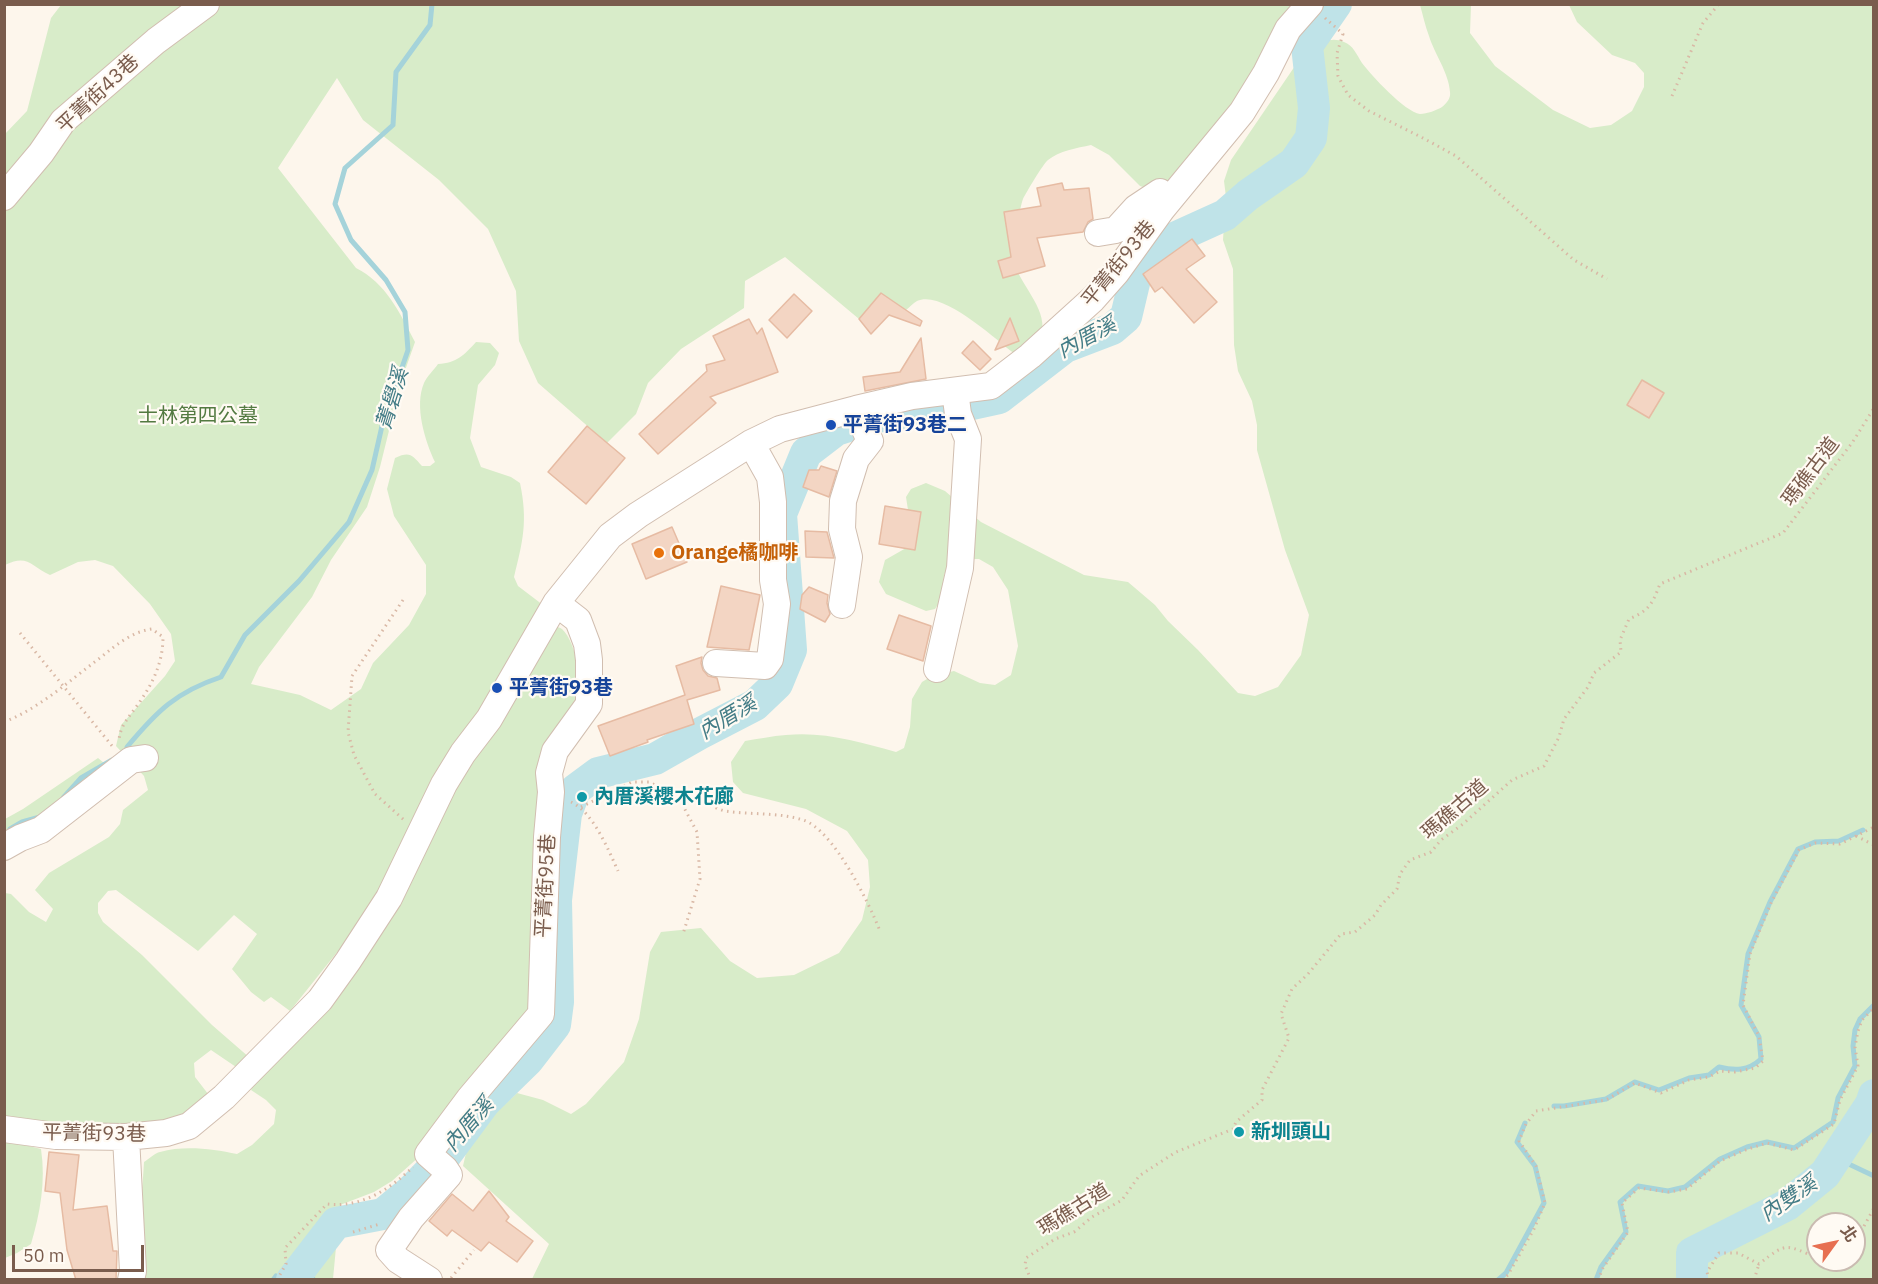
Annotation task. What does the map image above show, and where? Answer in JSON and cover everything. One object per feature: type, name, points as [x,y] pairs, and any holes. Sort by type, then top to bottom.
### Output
[{"type":"street","name":"平菁街43巷","points":[[4,197],[41,153],[63,121],[156,40],[206,4]]},
{"type":"street","name":"平菁街93巷","points":[[4,1130],[56,1136],[126,1137],[166,1133],[189,1126],[224,1097],[320,1000],[389,898],[444,784],[463,753],[489,719],[556,603],[610,536],[638,515],[751,444],[780,429],[912,396],[957,403],[991,386],[1061,329],[1093,299],[1116,273],[1162,209],[1242,112],[1288,29],[1310,4]]},
{"type":"street","points":[[1098,233],[1116,230],[1136,208],[1160,192],[1162,209]]},
{"type":"street","points":[[937,669],[960,568],[968,439],[957,403]]},
{"type":"street","points":[[850,599],[856,579],[842,529],[843,501],[856,459],[870,441],[856,409]]},
{"type":"street","points":[[716,663],[765,666],[770,659],[777,604],[773,580],[773,502],[770,477],[751,444]]},
{"type":"street","name":"平菁街95巷","points":[[429,1280],[398,1260],[389,1250],[411,1218],[449,1175],[437,1162],[469,1099],[541,1014],[547,837],[552,792],[549,773],[555,751],[589,704],[587,644],[578,620],[556,603]]},
{"type":"street","points":[[4,848],[20,837],[41,830],[131,760],[145,758]]},
{"type":"street","points":[[126,1137],[133,1271],[131,1280]]},
{"type":"path","points":[[1672,96],[1703,23],[1719,4]]},
{"type":"path","points":[[1331,22],[1343,34],[1336,53],[1338,76],[1348,95],[1369,111],[1456,156],[1574,260],[1607,279]]},
{"type":"path","name":"瑪礁古道","points":[[1031,1280],[1025,1265],[1026,1258],[1055,1239],[1074,1232],[1092,1217],[1122,1200],[1139,1176],[1176,1152],[1233,1129],[1236,1122],[1262,1101],[1262,1090],[1289,1038],[1281,1014],[1292,989],[1308,974],[1341,934],[1355,932],[1375,915],[1381,904],[1396,889],[1400,874],[1410,860],[1431,852],[1441,840],[1512,780],[1544,766],[1559,737],[1564,719],[1588,687],[1594,673],[1621,652],[1620,640],[1629,619],[1645,612],[1652,603],[1660,584],[1783,533],[1852,443],[1874,408]]},
{"type":"path","points":[[404,600],[352,676],[348,732],[354,755],[375,794],[420,836]]},
{"type":"path","points":[[4,722],[17,717],[63,687],[125,639],[140,631],[152,629],[158,632],[163,637],[163,652],[156,675],[142,700],[121,728],[118,740],[121,750],[114,748],[63,687],[20,633]]},
{"type":"path","points":[[618,871],[610,853],[581,807],[632,782],[650,782],[681,802],[697,832],[700,879],[683,934]]},
{"type":"path","points":[[681,802],[698,801],[723,811],[805,820],[821,832],[849,868],[872,911],[880,932]]},
{"type":"path","points":[[1502,1280],[1508,1275],[1534,1230],[1545,1203],[1536,1166],[1519,1142],[1526,1124],[1536,1111],[1606,1100],[1635,1083],[1661,1093],[1689,1080],[1709,1077],[1720,1071],[1734,1072],[1755,1068],[1763,1061],[1760,1036],[1743,1005],[1750,954],[1770,903],[1799,850],[1815,843],[1840,844],[1874,827]]},
{"type":"path","points":[[1856,836],[1874,845]]},
{"type":"path","points":[[1598,1280],[1603,1268],[1628,1232],[1622,1203],[1639,1188],[1669,1192],[1687,1189],[1720,1161],[1767,1143],[1794,1150],[1834,1124],[1840,1100],[1858,1066],[1855,1047],[1858,1031],[1862,1020],[1874,1008]]},
{"type":"path","points":[[277,1280],[286,1264],[285,1248],[327,1204],[343,1206],[362,1202],[397,1182]]},
{"type":"path","points":[[1866,1223],[1874,1208]]},
{"type":"path","points":[[1754,1280],[1759,1264],[1780,1248],[1790,1247],[1806,1253]]},
{"type":"path","points":[[449,1280],[474,1251]]},
{"type":"path","points":[[1709,1280],[1707,1272],[1719,1252],[1738,1253],[1759,1264]]},
{"type":"green space","name":"士林第四公墓","points":[[61,5],[1298,5],[1256,74],[1179,177],[1149,189],[1140,186],[1109,155],[1091,145],[1063,152],[1048,160],[1023,199],[1013,254],[1020,277],[1040,314],[1042,333],[1015,354],[968,317],[940,302],[928,299],[917,301],[906,310],[881,293],[859,319],[785,257],[745,281],[744,308],[681,349],[648,383],[636,414],[607,443],[538,383],[519,341],[516,291],[488,229],[439,180],[363,120],[337,78],[278,168],[356,268],[367,274],[384,290],[415,342],[401,382],[380,467],[367,507],[331,560],[312,597],[259,667],[251,684],[300,695],[331,710],[361,689],[373,663],[409,625],[426,594],[426,565],[394,516],[387,489],[395,458],[410,455],[422,466],[430,466],[435,462],[424,434],[420,413],[424,383],[438,364],[460,358],[476,342],[490,343],[499,353],[495,365],[478,385],[470,438],[481,467],[511,477],[520,483],[524,520],[514,577],[518,586],[543,605],[408,843],[350,936],[290,1011],[271,997],[264,1002],[251,992],[232,969],[257,934],[234,915],[198,951],[116,890],[108,891],[98,903],[98,913],[103,922],[142,955],[212,1025],[250,1058],[239,1069],[211,1050],[194,1063],[195,1077],[212,1099],[168,1123],[132,1130],[5,1121],[5,893],[11,894],[29,912],[46,922],[53,909],[35,890],[49,873],[109,837],[120,824],[123,810],[148,790],[144,776],[116,746],[121,725],[165,676],[175,661],[171,634],[150,604],[113,566],[95,560],[78,562],[50,575],[29,562],[19,561],[5,565],[4,135],[27,111],[51,18]]},
{"type":"green space","points":[[1420,5],[1471,5],[1470,33],[1495,66],[1553,110],[1590,128],[1611,125],[1632,111],[1644,87],[1644,73],[1635,63],[1612,55],[1577,22],[1569,5],[1873,5],[1873,1279],[532,1279],[549,1244],[463,1166],[468,1144],[486,1122],[517,1093],[543,1100],[571,1114],[586,1104],[624,1062],[639,1019],[650,952],[661,932],[701,928],[730,961],[757,978],[794,975],[839,953],[862,920],[870,887],[868,860],[847,831],[806,809],[743,793],[733,782],[731,762],[745,741],[781,735],[828,736],[896,752],[904,748],[910,727],[912,699],[922,682],[932,676],[954,671],[980,683],[995,685],[1011,675],[1018,646],[1008,590],[993,567],[979,559],[952,559],[944,575],[943,597],[935,609],[926,611],[886,594],[879,582],[885,560],[906,548],[915,549],[921,512],[908,510],[906,497],[911,489],[926,483],[945,491],[981,522],[1084,575],[1128,582],[1155,605],[1238,693],[1255,696],[1278,687],[1301,655],[1309,615],[1285,550],[1257,450],[1257,425],[1252,401],[1238,371],[1234,345],[1233,269],[1223,240],[1227,205],[1224,181],[1231,160],[1297,63],[1311,48],[1324,41],[1337,40],[1350,45],[1380,84],[1414,112],[1426,113],[1444,105],[1450,96],[1449,85],[1426,28]]},
{"type":"green space","points":[[553,625],[562,629],[572,644],[578,666],[579,688],[576,705],[544,749],[538,767],[543,806],[528,1017],[420,1156],[392,1181],[374,1192],[340,1205],[333,1279],[125,1279],[141,1209],[144,1162],[158,1153],[189,1148],[237,1154],[252,1145],[274,1124],[276,1110],[251,1090],[260,1069],[453,784]]},
{"type":"green space","points":[[98,758],[110,768],[5,850],[5,819]]},
{"type":"green space","points":[[5,1140],[41,1149],[43,1173],[39,1209],[31,1244],[5,1258]]},
{"type":"building","points":[[1062,183],[1064,190],[1089,188],[1093,219],[1088,222],[1083,232],[1037,238],[1045,266],[1003,278],[998,261],[1011,257],[1004,212],[1041,206],[1037,188]]},
{"type":"building","points":[[1192,239],[1205,256],[1186,269],[1217,302],[1194,323],[1162,287],[1155,292],[1143,274]]},
{"type":"building","points":[[881,293],[922,321],[920,326],[889,315],[871,334],[859,319]]},
{"type":"building","points":[[794,294],[812,311],[787,338],[769,320]]},
{"type":"building","points":[[1010,318],[1019,341],[995,350]]},
{"type":"building","points":[[749,319],[757,334],[762,328],[778,372],[710,397],[716,403],[658,454],[639,434],[707,371],[706,365],[725,360],[713,336]]},
{"type":"building","points":[[921,338],[926,379],[865,391],[863,377],[900,372]]},
{"type":"building","points":[[973,341],[991,359],[980,370],[962,353]]},
{"type":"building","points":[[1642,380],[1664,393],[1649,418],[1627,405]]},
{"type":"building","points":[[587,426],[625,458],[586,504],[548,472]]},
{"type":"building","points":[[821,466],[837,471],[829,497],[803,487],[809,470],[819,470]]},
{"type":"building","points":[[885,506],[921,512],[915,550],[879,544]]},
{"type":"building","name":"Orange橘咖啡","points":[[672,527],[687,562],[646,579],[632,544]]},
{"type":"building","points":[[805,531],[827,532],[834,558],[806,557]]},
{"type":"building","points":[[721,586],[760,595],[749,650],[707,647]]},
{"type":"building","points":[[809,587],[828,595],[827,603],[830,614],[825,622],[800,609],[802,595]]},
{"type":"building","points":[[899,615],[931,626],[923,661],[887,649]]},
{"type":"building","points":[[702,657],[703,670],[708,676],[717,678],[720,690],[687,700],[694,724],[610,756],[598,726],[685,695],[676,666]]},
{"type":"building","points":[[49,1152],[79,1155],[73,1210],[107,1206],[113,1251],[117,1251],[116,1280],[76,1280],[67,1250],[60,1193],[45,1191]]},
{"type":"building","points":[[489,1191],[509,1217],[506,1221],[533,1241],[517,1262],[489,1242],[481,1251],[452,1230],[447,1236],[429,1221],[452,1194],[473,1211]]},
{"type":"waterway","name":"菁礐溪","points":[[127,747],[168,704],[192,689],[221,677],[245,635],[299,581],[349,522],[372,470],[382,426],[408,350],[405,312],[386,280],[351,240],[335,204],[345,168],[393,125],[396,72],[430,25],[432,4]]},
{"type":"waterway","name":"內厝溪","points":[[292,1280],[336,1223],[383,1214],[412,1190],[445,1156],[485,1102],[528,1060],[555,1025],[558,1002],[556,900],[566,814],[575,790],[598,773],[655,759],[755,705],[777,684],[791,650],[781,514],[806,453],[836,430],[877,417],[967,405],[999,398],[1065,347],[1112,329],[1126,317],[1139,262],[1161,244],[1225,215],[1248,195],[1294,163],[1311,138],[1314,108],[1307,46],[1336,4]]},
{"type":"waterway","name":"菁礐溪","points":[[63,798],[81,778],[112,760]]},
{"type":"waterway","name":"菁礐溪","points":[[10,829],[22,822],[40,817]]},
{"type":"waterway","points":[[1554,1106],[1606,1099],[1635,1082],[1659,1090],[1689,1078],[1709,1075],[1719,1067],[1741,1069],[1761,1059],[1759,1037],[1741,1005],[1748,954],[1770,902],[1798,849],[1815,842],[1839,841],[1863,830]]},
{"type":"waterway","points":[[1596,1280],[1601,1267],[1626,1232],[1620,1202],[1638,1186],[1668,1191],[1685,1187],[1720,1159],[1747,1147],[1767,1142],[1794,1148],[1833,1122],[1838,1098],[1855,1066],[1853,1046],[1855,1030],[1860,1019],[1874,1005]]},
{"type":"waterway","name":"內雙溪","points":[[1692,1280],[1692,1253],[1787,1205],[1825,1174],[1871,1104],[1874,1095]]},
{"type":"waterway","points":[[1498,1280],[1506,1273],[1544,1203],[1535,1166],[1517,1142],[1525,1123]]},
{"type":"waterway","points":[[1836,1158],[1874,1176]]},
{"type":"waterway","name":"內厝溪","points":[[289,1267],[300,1269],[314,1280]]},
{"type":"waterway","points":[[273,1280],[276,1276]]},
{"type":"place","name":"平菁街93巷二","points":[[831,425]]},
{"type":"place","name":"Orange橘咖啡","points":[[659,553]]},
{"type":"place","name":"平菁街93巷","points":[[497,688]]},
{"type":"place","name":"內厝溪櫻木花廊","points":[[582,797]]},
{"type":"place","name":"新圳頭山","points":[[1239,1132]]}]
